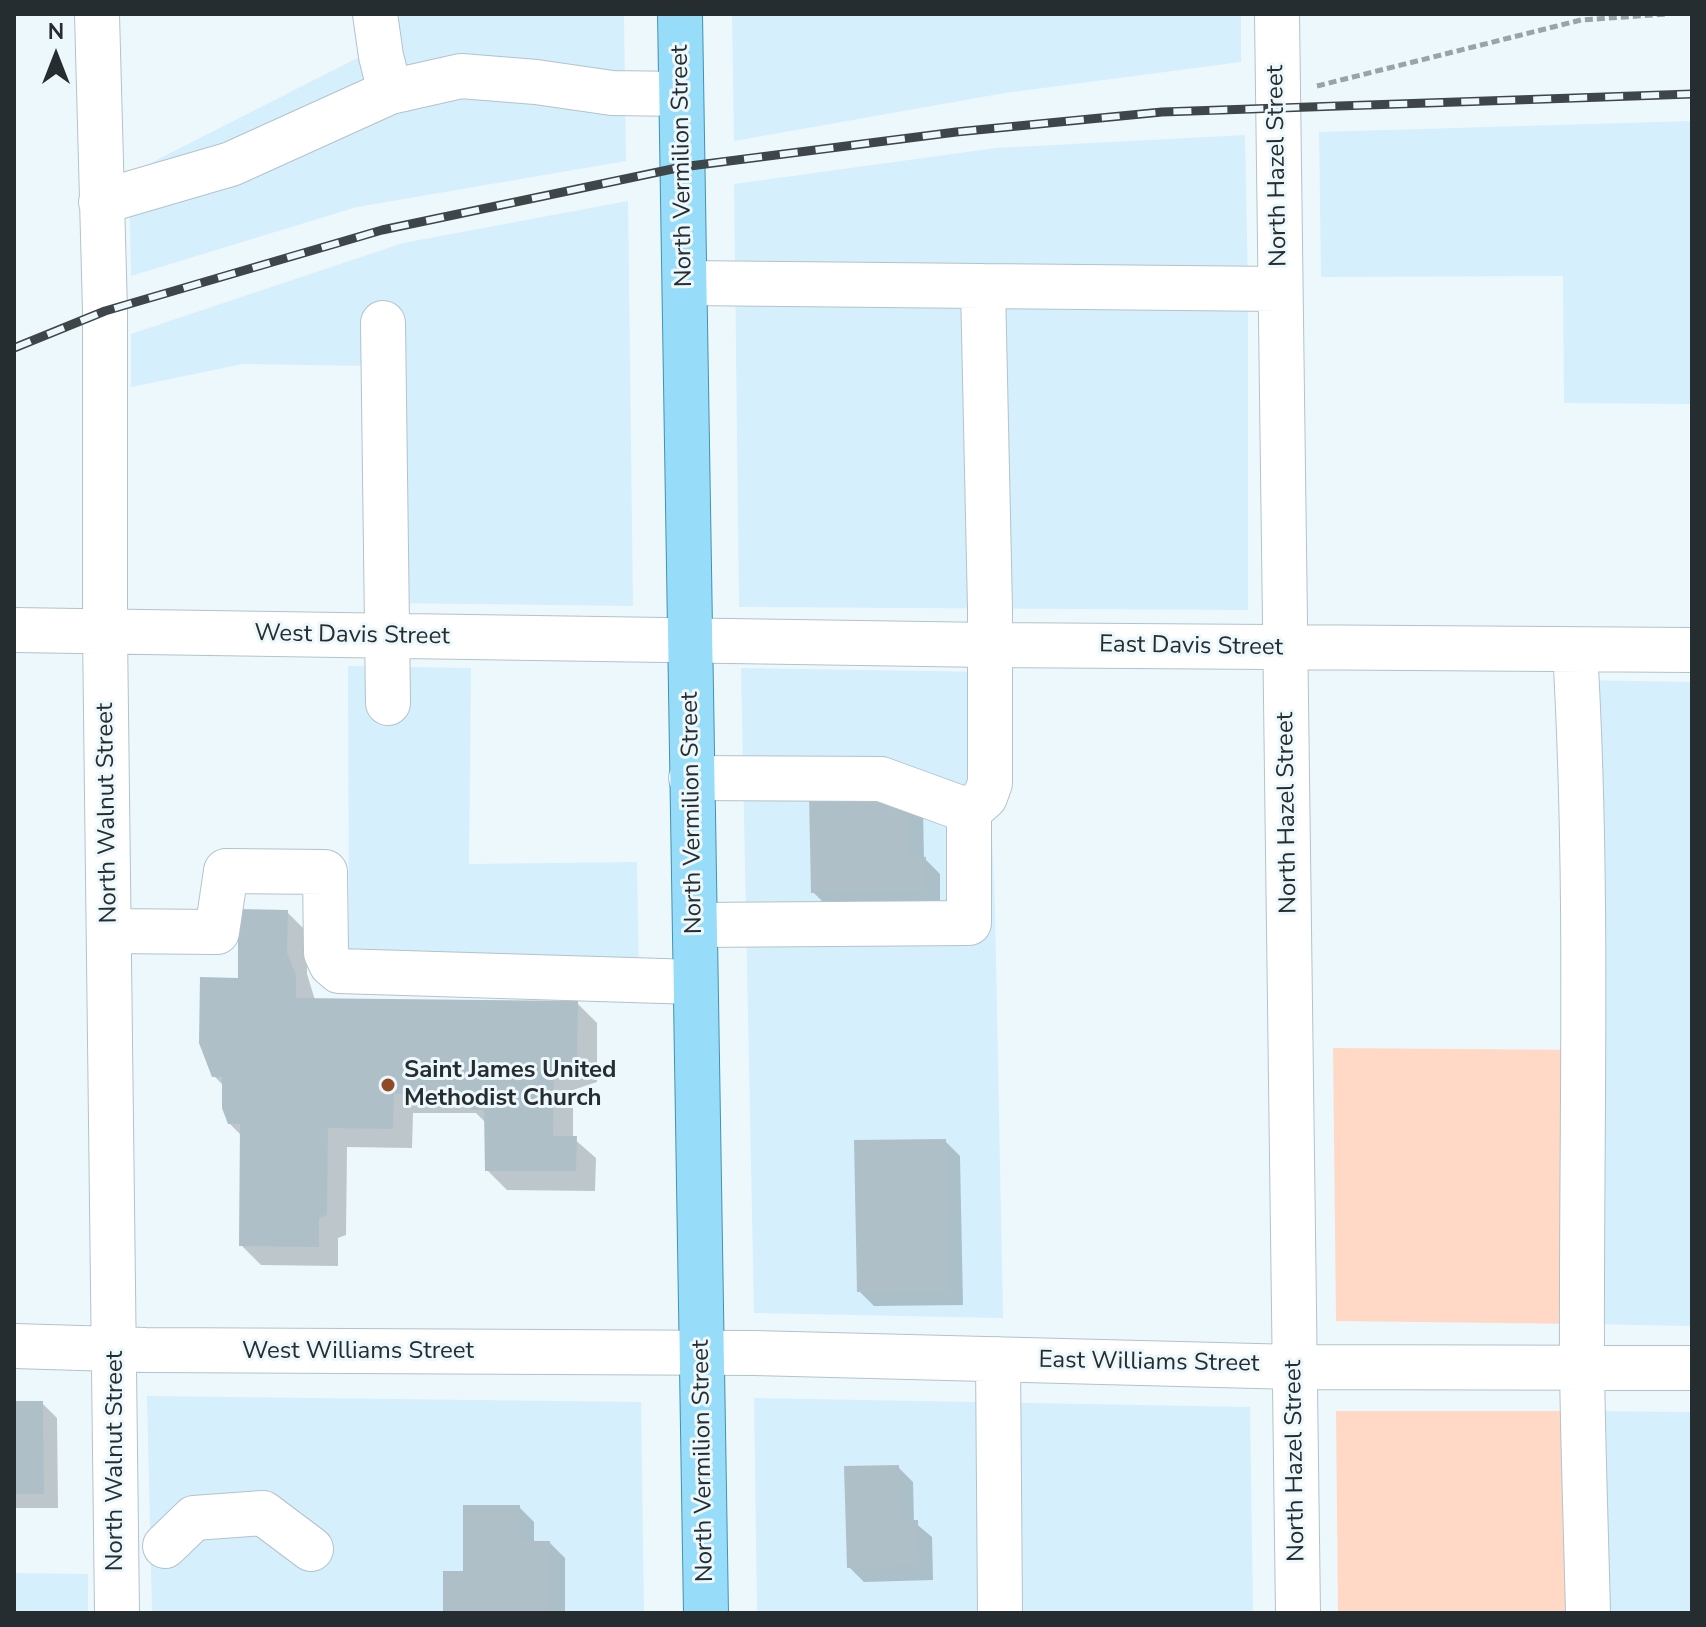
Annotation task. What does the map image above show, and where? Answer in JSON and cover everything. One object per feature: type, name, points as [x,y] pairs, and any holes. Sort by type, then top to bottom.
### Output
[{"type":"main road","name":"North Vermilion Street","points":[[680,14],[706,1613]]},
{"type":"street","name":"North Walnut Street","points":[[97,14],[105,311],[105,631],[117,1613]]},
{"type":"street","points":[[375,14],[390,92]]},
{"type":"street","name":"North Hazel Street","points":[[1277,14],[1298,1613]]},
{"type":"street","points":[[101,202],[231,164],[390,92],[461,76],[536,82],[612,93],[681,94]]},
{"type":"street","points":[[685,283],[1280,289]]},
{"type":"street","points":[[695,925],[969,923],[969,811],[985,797],[990,783],[983,286]]},
{"type":"street","points":[[383,323],[388,703]]},
{"type":"street","name":"West Davis Street","points":[[14,630],[691,639]]},
{"type":"street","name":"East Davis Street","points":[[691,639],[990,645],[1692,650]]},
{"type":"street","points":[[1575,650],[1582,805],[1585,1122],[1582,1367],[1588,1613]]},
{"type":"street","points":[[691,778],[881,779],[969,811]]},
{"type":"street","points":[[109,931],[217,932],[226,871],[325,872],[326,953],[339,971],[695,982]]},
{"type":"street","name":"West Williams Street","points":[[14,1346],[702,1354]]},
{"type":"street","name":"East Williams Street","points":[[702,1354],[1295,1367],[1692,1368]]},
{"type":"street","points":[[998,1359],[1000,1613]]},
{"type":"street","points":[[165,1546],[194,1518],[263,1513],[311,1549]]},
{"type":"path","points":[[1277,95],[1581,20],[1667,14]]},
{"type":"shaded area","points":[[375,14],[624,14],[626,161],[357,207],[131,276],[129,174],[379,47]]},
{"type":"shaded area","points":[[732,14],[1241,14],[1241,62],[1005,93],[734,141]]},
{"type":"shaded area","points":[[1692,121],[1692,404],[1564,403],[1563,276],[1321,277],[1319,132]]},
{"type":"shaded area","points":[[1245,135],[1248,610],[739,607],[734,184],[996,148]]},
{"type":"shaded area","points":[[628,201],[633,606],[387,603],[370,366],[243,364],[131,387],[131,334],[403,243]]},
{"type":"shaded area","points":[[348,666],[471,668],[469,864],[637,862],[639,980],[349,972]]},
{"type":"shaded area","points":[[741,668],[990,672],[1003,1318],[754,1313]]},
{"type":"shaded area","points":[[1577,680],[1692,682],[1692,1326],[1583,1324]]},
{"type":"shaded area","points":[[1333,1048],[1584,1050],[1583,1324],[1336,1321]]},
{"type":"shaded area","points":[[147,1396],[641,1402],[644,1613],[152,1613]]},
{"type":"shaded area","points":[[754,1398],[1250,1407],[1253,1613],[757,1613]]},
{"type":"shaded area","points":[[1336,1411],[1584,1411],[1588,1613],[1338,1613]]},
{"type":"shaded area","points":[[1584,1411],[1692,1412],[1692,1613],[1588,1613]]},
{"type":"shaded area","points":[[14,1573],[88,1574],[88,1613],[14,1613]]},
{"type":"building","points":[[909,792],[910,857],[926,857],[926,891],[811,893],[809,794]]},
{"type":"building","name":"Saint James United Methodist Church","points":[[238,909],[288,910],[287,952],[296,976],[296,998],[578,1001],[577,1062],[554,1070],[553,1136],[577,1136],[576,1171],[485,1171],[484,1110],[471,1110],[465,1094],[394,1094],[393,1129],[328,1128],[327,1215],[319,1218],[319,1247],[239,1246],[240,1124],[228,1124],[222,1108],[222,1077],[212,1077],[199,1043],[200,977],[238,978]]},
{"type":"building","points":[[946,1139],[949,1291],[857,1292],[854,1140]]},
{"type":"building","points":[[14,1401],[43,1401],[44,1494],[14,1494]]},
{"type":"building","points":[[899,1465],[900,1520],[918,1520],[919,1565],[847,1568],[844,1466]]},
{"type":"building","points":[[463,1505],[520,1505],[520,1541],[550,1541],[550,1613],[443,1613],[443,1571],[463,1571]]},
{"type":"railway","points":[[14,348],[105,311],[382,230],[682,167],[956,132],[1162,112],[1692,94]]},
{"type":"place","name":"Saint James United Methodist Church","points":[[388,1085]]}]
